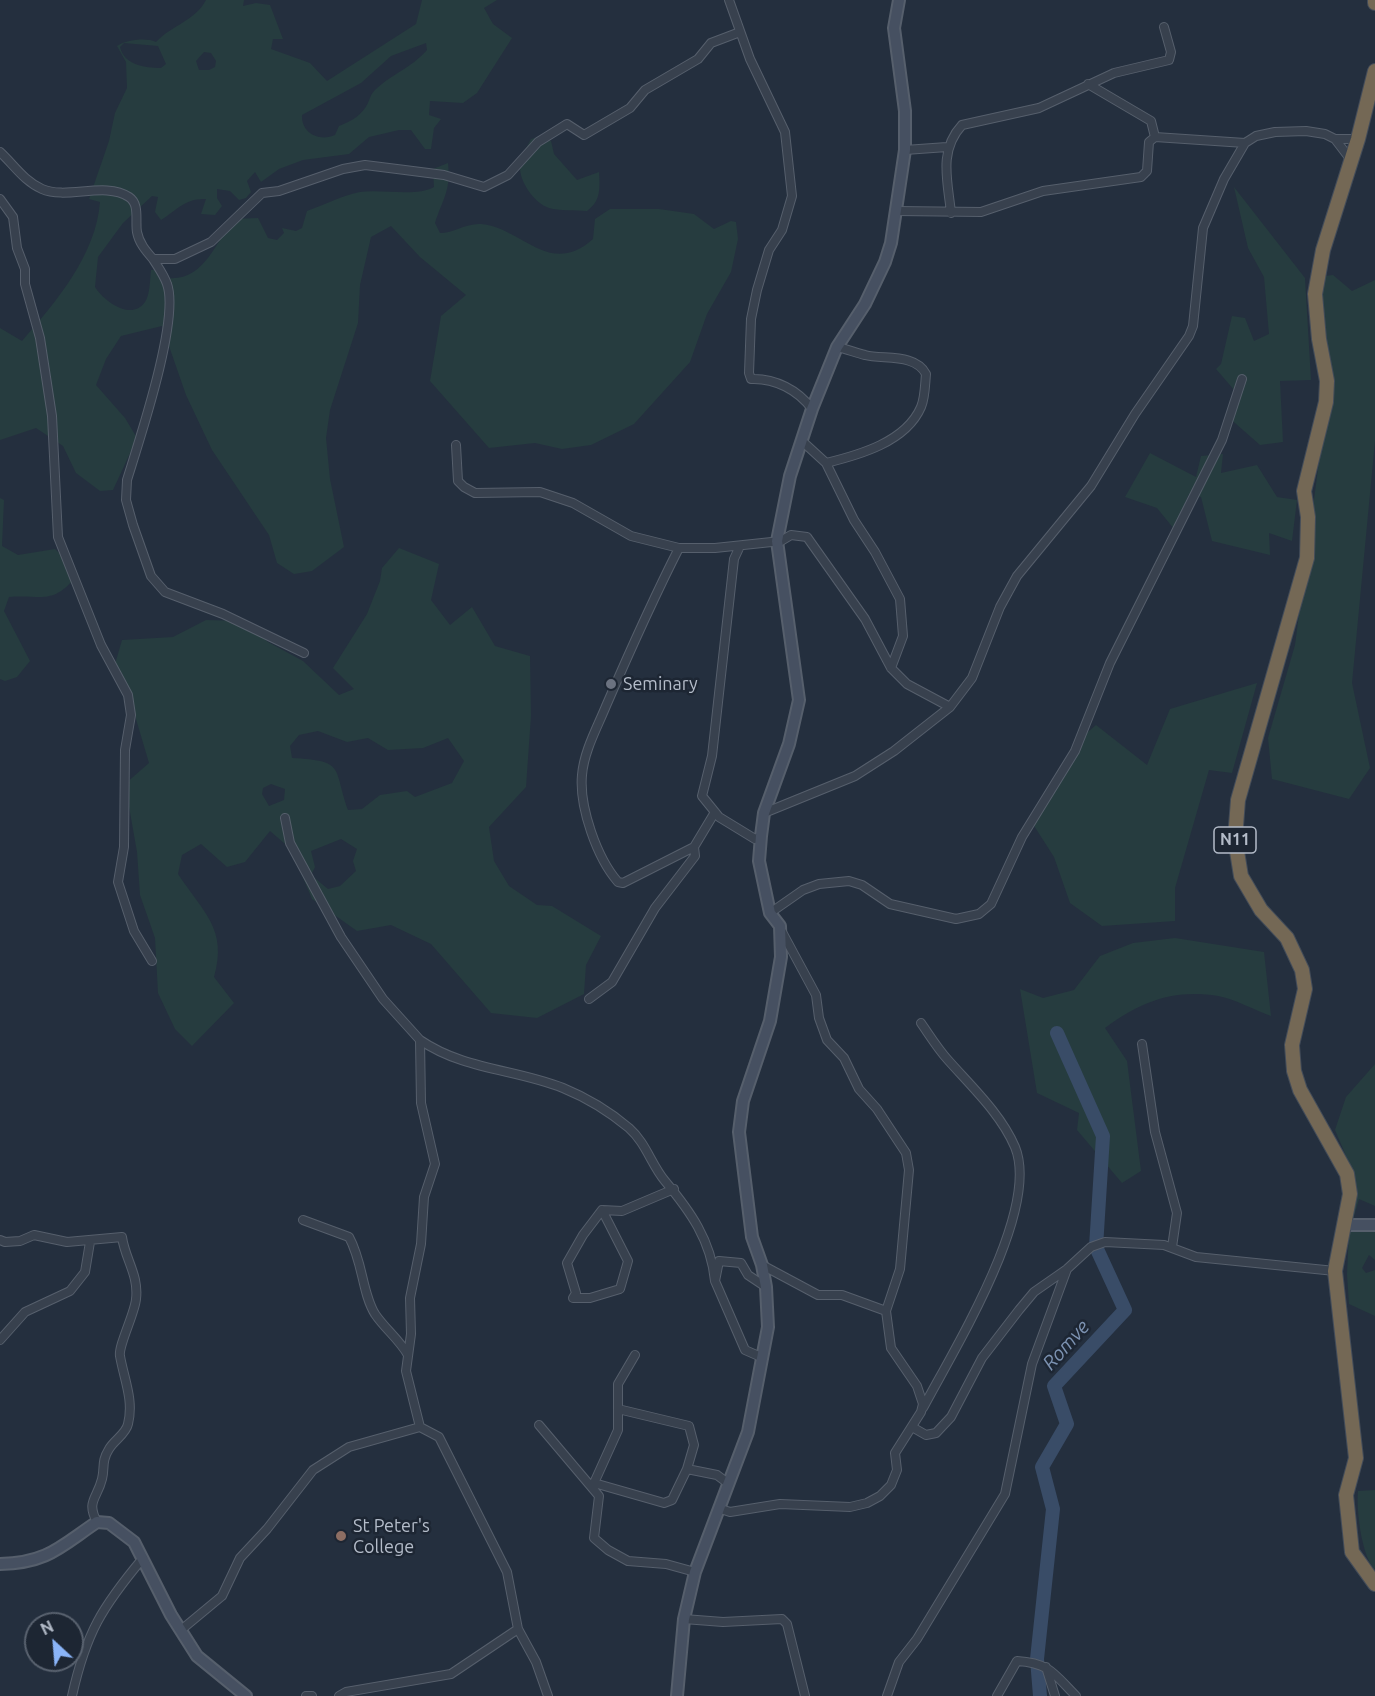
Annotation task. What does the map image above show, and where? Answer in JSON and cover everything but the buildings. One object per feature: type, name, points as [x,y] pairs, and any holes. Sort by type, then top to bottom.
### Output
[{"type":"highway","name":"N11","points":[[1375,71],[1358,139],[1323,250],[1315,294],[1319,339],[1327,381],[1326,402],[1304,491],[1308,517],[1307,558],[1238,800],[1235,838],[1241,876],[1261,910],[1287,938],[1302,970],[1305,989],[1292,1046],[1294,1071],[1300,1090],[1347,1174],[1350,1194],[1335,1271],[1356,1458],[1346,1495],[1352,1552],[1375,1584]]},
{"type":"main road","points":[[677,1696],[684,1619],[695,1572],[721,1509],[748,1432],[768,1328],[766,1287],[762,1265],[752,1237],[740,1132],[743,1101],[762,1049],[777,986],[781,957],[780,926],[770,913],[759,861],[764,813],[789,744],[798,700],[777,541],[790,476],[812,409],[837,347],[853,326],[885,262],[897,211],[905,150],[905,111],[894,28],[898,3]]},
{"type":"main road","points":[[1345,1224],[1375,1225]]},
{"type":"main road","points":[[0,1564],[37,1560],[56,1552],[97,1522],[110,1523],[122,1530],[134,1542],[197,1656],[246,1696]]},
{"type":"street","points":[[729,0],[740,32],[785,132],[792,196],[782,230],[769,250],[757,290],[751,319],[749,374],[751,379],[763,379],[788,387],[804,398],[812,409]]},
{"type":"street","points":[[951,213],[945,158],[947,147],[962,125],[1040,108],[1122,70],[1169,60],[1171,52],[1164,27]]},
{"type":"street","points":[[153,259],[175,259],[211,242],[262,193],[279,191],[344,169],[365,165],[386,167],[444,175],[484,187],[508,175],[538,142],[555,130],[567,124],[584,135],[603,126],[630,108],[645,90],[698,59],[711,43],[740,32]]},
{"type":"street","points":[[1088,84],[1151,121],[1155,137]]},
{"type":"street","points":[[764,813],[855,776],[894,752],[950,707],[972,678],[1000,607],[1017,576],[1090,486],[1135,414],[1189,336],[1193,326],[1203,228],[1224,179],[1245,143],[1256,136],[1306,130],[1325,134],[1335,139],[1351,160]]},
{"type":"street","points":[[897,211],[981,212],[1043,191],[1083,183],[1142,177],[1147,171],[1149,142],[1155,137],[1245,143]]},
{"type":"street","points":[[1335,139],[1358,139]]},
{"type":"street","points":[[905,150],[947,147]]},
{"type":"street","points":[[0,152],[26,180],[44,190],[114,192],[129,197],[135,204],[137,233],[143,248],[153,259],[167,284],[169,296],[164,351],[128,480],[126,500],[152,576],[165,592],[213,609],[303,652]]},
{"type":"street","points":[[0,199],[15,224],[17,248],[23,263],[25,284],[40,338],[52,416],[58,537],[101,645],[128,695],[131,715],[125,750],[124,847],[118,882],[134,931],[152,961]]},
{"type":"street","points":[[826,463],[856,456],[886,442],[908,424],[921,407],[926,374],[924,370],[900,358],[867,356],[837,347]]},
{"type":"street","points":[[770,913],[803,891],[819,884],[849,881],[862,885],[890,904],[956,919],[979,914],[991,904],[1022,837],[1076,751],[1110,663],[1222,440],[1242,379]]},
{"type":"street","points":[[802,441],[826,463],[854,520],[875,552],[900,599],[903,636],[891,668]]},
{"type":"street","points":[[456,445],[458,481],[475,493],[540,492],[573,503],[631,536],[679,548],[740,546],[777,541],[791,535],[807,537],[865,619],[891,668],[907,684],[950,707]]},
{"type":"street","points":[[740,546],[734,559],[712,756],[702,796],[715,812],[755,839],[761,836]]},
{"type":"street","points":[[679,548],[619,675],[588,748],[582,775],[584,809],[593,836],[618,882],[623,882],[694,847],[715,812]]},
{"type":"street","points":[[285,818],[290,843],[346,944],[383,999],[420,1040],[466,1064],[563,1088],[630,1129],[648,1152],[665,1181],[674,1189],[702,1233],[713,1262],[715,1281],[745,1350],[750,1355],[761,1357]]},
{"type":"street","points":[[590,999],[612,982],[624,966],[655,909],[695,856],[694,847]]},
{"type":"street","points":[[780,926],[816,995],[819,1018],[827,1040],[844,1058],[859,1089],[877,1109],[906,1153],[909,1170],[900,1269],[886,1311],[891,1348],[917,1386],[922,1404],[921,1412]]},
{"type":"street","points":[[721,1509],[730,1512],[780,1504],[850,1507],[867,1503],[880,1496],[891,1485],[897,1470],[895,1453],[921,1412],[998,1261],[1017,1204],[1018,1173],[1015,1148],[996,1117],[946,1058],[921,1023]]},
{"type":"street","points":[[420,1040],[421,1102],[435,1164],[424,1197],[421,1244],[410,1298],[411,1334],[406,1371],[420,1427]]},
{"type":"street","points":[[1142,1044],[1155,1132],[1177,1213],[1172,1247]]},
{"type":"street","points":[[602,1210],[622,1211],[674,1189]]},
{"type":"street","points":[[602,1210],[628,1261],[622,1287],[616,1292],[573,1298],[576,1293],[567,1263],[583,1235],[602,1210]]},
{"type":"street","points":[[303,1220],[349,1237],[358,1254],[375,1313],[399,1339],[408,1355]]},
{"type":"street","points":[[0,1240],[5,1242],[21,1240],[34,1235],[67,1242],[90,1242],[122,1237],[124,1254],[134,1269],[136,1297],[120,1355],[130,1393],[128,1426],[110,1446],[102,1462],[102,1479],[93,1499],[91,1511],[97,1522]]},
{"type":"street","points":[[0,1340],[25,1311],[70,1291],[85,1272],[90,1242]]},
{"type":"street","points":[[912,1427],[926,1435],[936,1433],[951,1417],[982,1358],[1034,1292],[1066,1269],[1085,1251],[1105,1242],[1172,1247],[1196,1257],[1335,1271]]},
{"type":"street","points":[[715,1281],[719,1261],[732,1260],[741,1263],[748,1275],[766,1287]]},
{"type":"street","points":[[762,1265],[818,1295],[842,1295],[886,1311]]},
{"type":"street","points":[[887,1696],[899,1662],[917,1639],[1005,1494],[1032,1364],[1066,1269]]},
{"type":"street","points":[[635,1355],[618,1384],[618,1430],[594,1483],[599,1496],[594,1538],[628,1562],[666,1564],[695,1572]]},
{"type":"street","points":[[594,1483],[668,1503],[687,1469],[694,1445],[689,1426],[618,1409]]},
{"type":"street","points":[[539,1425],[599,1496]]},
{"type":"street","points":[[181,1630],[222,1596],[240,1558],[267,1529],[313,1470],[349,1447],[420,1427],[439,1437],[507,1572],[518,1629],[536,1662],[548,1696]]},
{"type":"street","points":[[687,1469],[717,1475],[729,1484]]},
{"type":"street","points":[[72,1696],[78,1666],[100,1614],[143,1558]]},
{"type":"street","points":[[684,1619],[723,1622],[782,1619],[787,1624],[805,1696]]},
{"type":"street","points":[[339,1696],[346,1692],[451,1674],[518,1629]]},
{"type":"street","points":[[998,1696],[1017,1661],[1045,1666],[1076,1696]]},
{"type":"street","points":[[1045,1666],[1055,1696]]},
{"type":"street","points":[[306,1696],[312,1696]]},
{"type":"green space","points":[[206,0],[244,0],[243,6],[256,3],[270,5],[283,39],[273,39],[271,49],[310,63],[327,81],[416,24],[422,0],[497,0],[484,8],[493,24],[512,38],[477,93],[463,103],[430,101],[429,115],[441,119],[434,128],[431,149],[425,149],[411,130],[399,130],[369,137],[349,154],[303,160],[279,169],[261,182],[255,172],[247,181],[251,192],[246,198],[239,200],[230,191],[217,189],[217,198],[222,206],[215,215],[201,214],[206,199],[199,199],[182,205],[161,220],[155,212],[158,197],[152,196],[123,223],[98,257],[95,287],[104,298],[125,309],[139,308],[148,295],[151,270],[163,269],[167,278],[179,278],[190,274],[207,259],[233,219],[258,218],[268,238],[277,240],[284,233],[282,228],[296,231],[302,228],[307,211],[347,195],[369,191],[418,192],[434,187],[433,169],[448,163],[446,194],[435,223],[440,233],[481,224],[496,227],[536,248],[563,254],[577,250],[593,239],[595,219],[610,209],[659,209],[694,214],[714,229],[731,221],[736,222],[738,239],[731,272],[707,314],[690,362],[634,424],[591,445],[562,449],[535,443],[489,448],[430,381],[441,316],[466,295],[420,257],[391,226],[371,237],[360,285],[358,323],[330,410],[326,438],[330,479],[344,547],[312,571],[294,574],[277,563],[269,535],[212,450],[186,395],[162,326],[121,336],[106,359],[96,385],[125,418],[137,438],[113,490],[100,491],[76,473],[63,446],[36,428],[0,440],[0,328],[22,341],[61,294],[83,259],[91,241],[100,202],[89,199],[109,141],[115,113],[127,88],[126,62],[117,46],[125,42],[136,40],[156,42],[190,18]],"holes":[[[124,43],[158,46],[166,64],[161,68],[155,68],[131,62],[122,53],[120,47]],[[426,43],[427,50],[408,67],[375,90],[363,111],[352,120],[339,126],[335,135],[317,136],[304,127],[302,115],[361,83],[391,56]],[[204,52],[211,53],[216,61],[215,67],[209,70],[199,70],[196,61]]]},
{"type":"green space","points":[[542,136],[551,141],[554,154],[577,180],[599,172],[597,198],[587,211],[549,208],[538,201],[525,185],[520,172],[521,159],[531,139]]},
{"type":"green space","points":[[1234,187],[1305,278],[1311,380],[1280,381],[1283,442],[1260,445],[1227,416],[1235,391],[1216,369],[1221,364],[1232,316],[1245,318],[1254,341],[1269,334],[1264,277],[1248,248]]},
{"type":"green space","points":[[1333,275],[1352,291],[1375,280],[1375,441],[1352,683],[1370,768],[1349,799],[1272,779],[1268,738],[1295,645],[1330,377],[1318,277]]},
{"type":"green space","points":[[1150,453],[1196,477],[1201,456],[1223,454],[1221,473],[1257,465],[1277,497],[1297,500],[1292,541],[1269,533],[1270,555],[1212,541],[1201,497],[1189,494],[1174,529],[1157,508],[1125,497]]},
{"type":"green space","points":[[0,498],[4,500],[2,546],[18,555],[55,549],[72,565],[76,577],[60,592],[53,595],[9,597],[4,611],[30,661],[17,677],[5,681],[0,679]]},
{"type":"green space","points":[[399,548],[439,564],[431,600],[450,625],[472,607],[495,646],[530,656],[531,716],[526,787],[489,827],[494,861],[509,886],[537,905],[552,906],[601,936],[586,965],[584,994],[537,1018],[491,1013],[431,944],[391,925],[357,931],[312,899],[291,849],[270,831],[245,862],[227,867],[201,844],[182,855],[178,874],[211,922],[215,933],[218,946],[214,977],[234,1003],[192,1046],[175,1029],[158,993],[155,938],[140,895],[137,852],[125,784],[149,763],[128,692],[115,664],[122,640],[173,637],[206,620],[244,621],[268,642],[303,661],[339,695],[354,689],[333,668],[367,614],[380,581],[382,568]],"holes":[[[318,731],[347,742],[368,738],[388,750],[423,748],[448,738],[464,761],[452,783],[415,797],[407,791],[380,795],[362,809],[348,810],[335,769],[321,761],[292,758],[290,746],[299,735]],[[271,784],[285,789],[284,800],[269,806],[262,794],[263,788]],[[341,839],[357,849],[353,861],[356,871],[340,886],[328,889],[311,875],[315,867],[311,851]]]},
{"type":"green space","points":[[1257,683],[1232,773],[1209,770],[1175,888],[1175,921],[1102,926],[1070,903],[1054,857],[1029,818],[1081,738],[1096,725],[1147,765],[1170,709]]},
{"type":"green space","points":[[1175,938],[1264,952],[1271,1016],[1224,997],[1186,994],[1144,1005],[1105,1028],[1127,1061],[1141,1171],[1122,1183],[1077,1130],[1079,1113],[1037,1093],[1020,989],[1043,998],[1074,990],[1100,956],[1133,943]]},
{"type":"green space","points":[[1375,1064],[1375,1206],[1359,1199],[1353,1220],[1375,1219],[1375,1260],[1369,1255],[1362,1268],[1366,1273],[1375,1270],[1375,1316],[1349,1304],[1347,1274],[1352,1170],[1335,1130],[1346,1097]]},
{"type":"green space","points":[[1375,1490],[1375,1570],[1370,1564],[1363,1545],[1358,1491]]},
{"type":"waterway","name":"Romve","points":[[1040,1696],[1037,1659],[1053,1509],[1042,1467],[1067,1424],[1054,1386],[1125,1310],[1096,1247],[1103,1136],[1057,1033]]},
{"type":"place","name":"Seminary","points":[[611,684]]},
{"type":"place","name":"St Peter's College","points":[[341,1536]]}]
